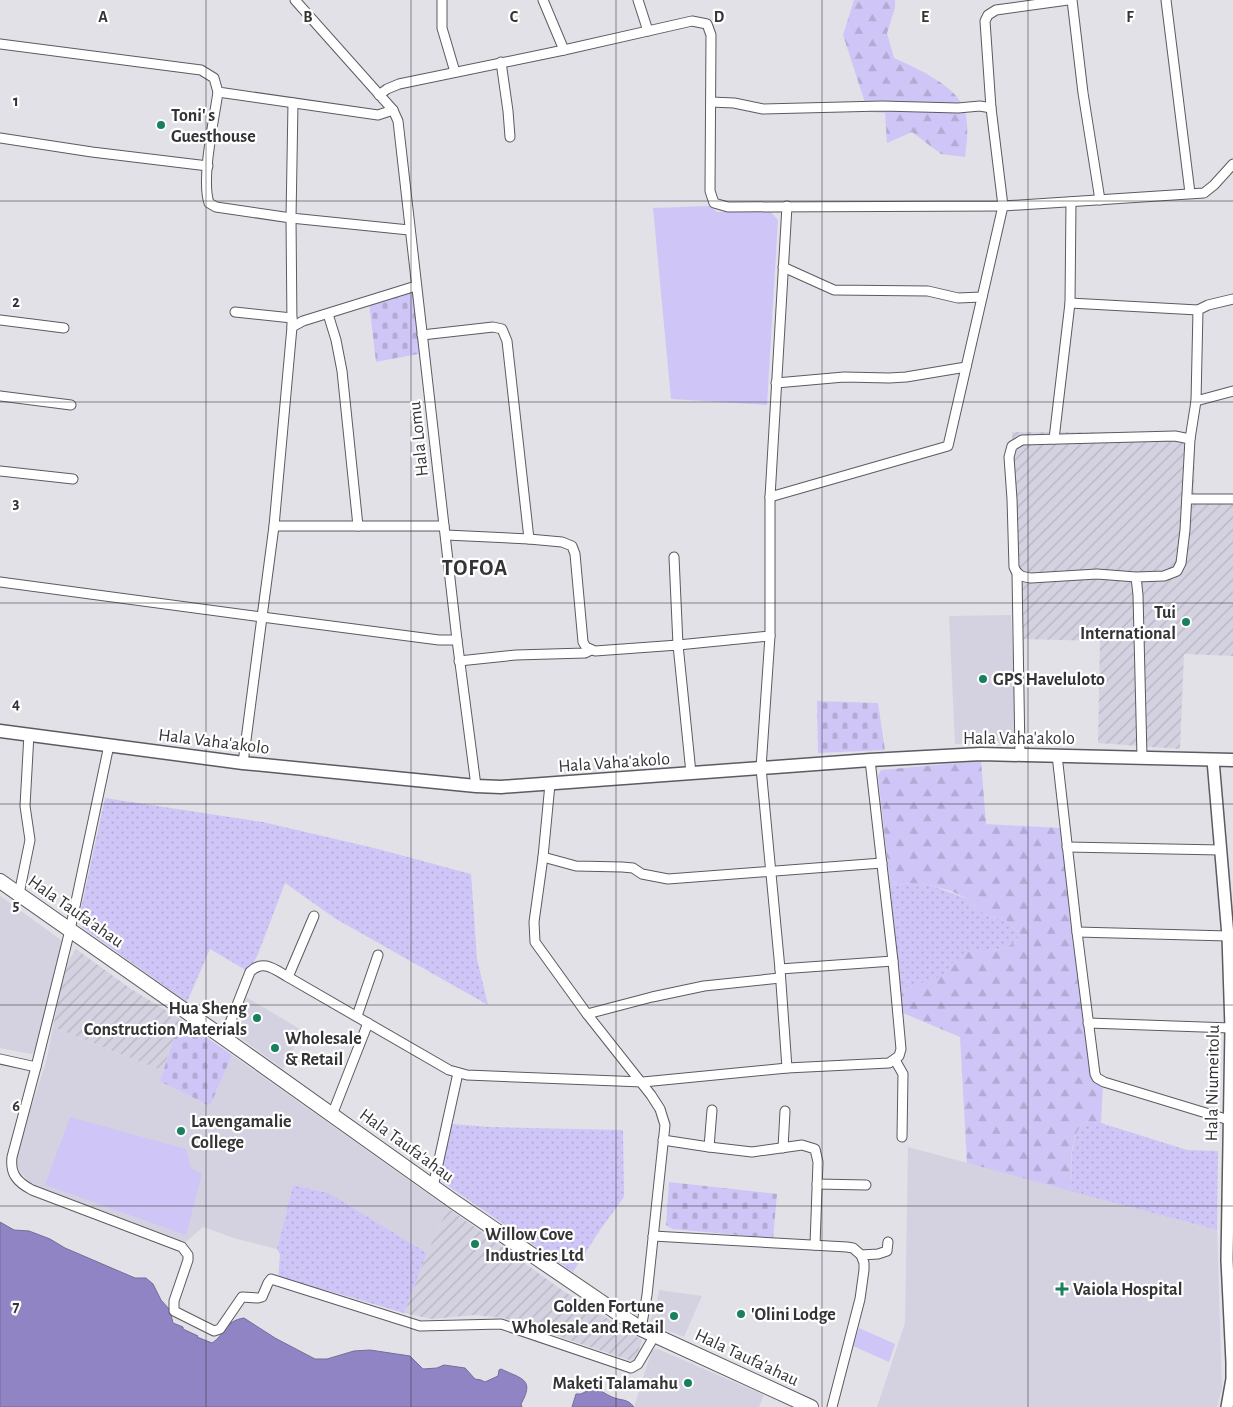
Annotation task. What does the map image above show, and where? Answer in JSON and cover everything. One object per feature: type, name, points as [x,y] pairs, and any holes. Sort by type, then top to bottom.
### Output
[{"type":"main road","name":"Hala Vaha'akolo","points":[[0,731],[243,763],[501,787],[870,760],[981,754],[1233,760]]},
{"type":"main road","name":"Hala Taufa'ahau","points":[[2,885],[19,894],[432,1187],[642,1329],[812,1407]]},
{"type":"street","name":"Hala Lomu","points":[[295,0],[392,110],[398,121],[459,661],[476,786]]},
{"type":"street","points":[[442,0],[442,28],[455,72]]},
{"type":"street","points":[[544,0],[564,50]]},
{"type":"street","points":[[638,0],[648,31]]},
{"type":"street","points":[[770,497],[948,446],[1003,206],[991,108],[985,21],[988,15],[996,10],[1068,0]]},
{"type":"street","points":[[1072,0],[1083,93],[1100,200]]},
{"type":"street","points":[[1166,0],[1190,193]]},
{"type":"street","points":[[379,95],[399,84],[692,21],[707,24],[711,35],[710,192],[714,203],[728,207],[1003,206],[1204,193],[1233,164]]},
{"type":"street","points":[[0,44],[201,70],[214,78],[218,92],[208,166],[207,196],[209,203],[216,207],[291,218],[409,230]]},
{"type":"street","points":[[501,62],[510,137]]},
{"type":"street","points":[[218,92],[378,115],[392,110]]},
{"type":"street","points":[[711,102],[734,103],[763,109],[882,106],[958,108],[980,106],[991,108]]},
{"type":"street","points":[[243,763],[274,526],[292,322],[291,218],[294,103]]},
{"type":"street","points":[[0,138],[92,152],[208,166]]},
{"type":"street","points":[[1054,439],[1070,303],[1071,202]]},
{"type":"street","points":[[787,206],[770,497],[770,636],[761,768],[787,1068]]},
{"type":"street","points":[[783,267],[834,290],[928,291],[958,298],[982,297]]},
{"type":"street","points":[[235,312],[292,322],[303,321],[416,286]]},
{"type":"street","points":[[1070,303],[1198,310],[1208,305],[1233,299]]},
{"type":"street","points":[[1016,573],[1023,577],[1031,578],[1098,574],[1136,577],[1164,576],[1177,571],[1185,530],[1190,439],[1196,401],[1198,310]]},
{"type":"street","points":[[328,314],[336,340],[342,371],[358,526]]},
{"type":"street","points":[[0,320],[64,328]]},
{"type":"street","points":[[422,335],[493,327],[502,329],[507,341],[529,539]]},
{"type":"street","points":[[776,383],[844,377],[906,377],[966,368]]},
{"type":"street","points":[[1196,401],[1233,391]]},
{"type":"street","points":[[0,396],[71,405]]},
{"type":"street","points":[[1020,754],[1016,573],[1014,567],[1009,457],[1012,446],[1022,440],[1176,436],[1190,439]]},
{"type":"street","points":[[0,471],[73,479]]},
{"type":"street","points":[[1187,499],[1233,499]]},
{"type":"street","points":[[274,526],[358,526],[445,531],[562,542],[572,546],[575,554],[584,642],[586,647],[591,650]]},
{"type":"street","points":[[674,557],[678,645],[691,773]]},
{"type":"street","points":[[1136,577],[1142,758]]},
{"type":"street","points":[[0,582],[439,640],[457,640]]},
{"type":"street","points":[[459,661],[516,655],[585,653],[591,650],[678,645],[770,636]]},
{"type":"street","points":[[19,894],[30,840],[25,806],[29,734]]},
{"type":"street","points":[[110,745],[70,930],[12,1156],[11,1166],[14,1176],[21,1184],[32,1190],[182,1247],[188,1255],[188,1260],[174,1301],[174,1311],[211,1331],[216,1332],[220,1329],[242,1297],[262,1297],[271,1279],[420,1326],[501,1324],[631,1368],[638,1364],[655,1335]]},
{"type":"street","points":[[1057,755],[1093,1069],[1100,1080],[1230,1125]]},
{"type":"street","points":[[224,1038],[250,972],[258,965],[268,965],[449,1070],[466,1075],[643,1082],[787,1068],[884,1064],[895,1060],[899,1056],[901,1049],[870,760]]},
{"type":"street","name":"Hala Niumeitolu","points":[[1213,760],[1228,936],[1232,1033],[1227,1260],[1232,1379],[1227,1407]]},
{"type":"street","points":[[550,784],[534,922],[535,942],[587,1014],[643,1082],[660,1109],[665,1124],[642,1329]]},
{"type":"street","points":[[1067,847],[1221,850]]},
{"type":"street","points":[[543,857],[576,866],[634,868],[642,874],[668,880],[882,863]]},
{"type":"street","points":[[288,976],[314,916]]},
{"type":"street","points":[[1077,932],[1228,936]]},
{"type":"street","points":[[357,1016],[378,955]]},
{"type":"street","points":[[587,1014],[704,986],[780,974],[893,961]]},
{"type":"street","points":[[332,1115],[368,1023]]},
{"type":"street","points":[[1088,1023],[1232,1033]]},
{"type":"street","points":[[0,1060],[36,1068]]},
{"type":"street","points":[[895,1060],[902,1074],[902,1137]]},
{"type":"street","points":[[432,1187],[458,1073]]},
{"type":"street","points":[[709,1148],[712,1110]]},
{"type":"street","points":[[783,1148],[785,1110]]},
{"type":"street","points":[[663,1140],[709,1148],[752,1152],[802,1145],[815,1149],[818,1162],[815,1246]]},
{"type":"street","points":[[817,1184],[866,1185]]},
{"type":"street","points":[[653,1236],[853,1248],[862,1255],[864,1270],[860,1299],[832,1407]]},
{"type":"street","points":[[862,1255],[878,1254],[887,1251],[888,1242]]},
{"type":"shaded area","points":[[1012,432],[1195,432],[1194,503],[1233,503],[1233,656],[1184,654],[1180,749],[1098,743],[1100,641],[1021,639],[1017,590]]},
{"type":"shaded area","name":"GPS Haveluloto","points":[[1011,615],[1017,743],[955,744],[949,616]]},
{"type":"shaded area","points":[[0,896],[64,942],[39,1050],[31,1054],[0,1048]]},
{"type":"shaded area","points":[[76,949],[131,989],[180,1019],[163,1071],[53,1027],[68,962]]},
{"type":"shaded area","points":[[246,997],[303,1031],[283,1069],[231,1031]]},
{"type":"shaded area","name":"Lavengamalie College","points":[[53,1027],[163,1071],[161,1081],[210,1106],[232,1055],[448,1208],[427,1253],[329,1193],[293,1185],[277,1249],[237,1239],[203,1227],[186,1242],[31,1184],[19,1171],[15,1156],[46,1062]]},
{"type":"shaded area","name":"Vaiola Hospital","points":[[908,1147],[1217,1230],[1222,1388],[1217,1407],[877,1407],[905,1323]]},
{"type":"shaded area","points":[[448,1208],[562,1290],[642,1340],[635,1362],[504,1318],[474,1315],[432,1319],[404,1313],[427,1253]]},
{"type":"shaded area","points":[[0,1222],[14,1230],[29,1231],[50,1239],[65,1248],[135,1278],[146,1278],[153,1284],[161,1300],[170,1310],[173,1323],[183,1327],[183,1329],[197,1337],[212,1343],[232,1322],[244,1318],[275,1338],[315,1359],[327,1359],[354,1351],[370,1350],[410,1356],[423,1369],[437,1368],[444,1365],[465,1368],[475,1379],[485,1382],[498,1376],[501,1369],[524,1381],[527,1389],[521,1404],[522,1407],[0,1407]]},
{"type":"shaded area","points":[[659,1290],[702,1296],[684,1337],[649,1323],[657,1302]]},
{"type":"shaded area","name":"Maketi Talamahu","points":[[658,1349],[764,1395],[759,1407],[634,1407],[652,1350]]},
{"type":"shaded area","points":[[593,1388],[626,1401],[634,1407],[572,1407],[576,1394],[581,1394]]},
{"type":"green space","points":[[854,0],[895,0],[895,8],[887,33],[894,58],[935,79],[961,102],[967,123],[965,157],[941,154],[912,132],[887,143],[885,113],[868,112],[843,35]]},
{"type":"green space","points":[[709,206],[717,212],[769,210],[778,220],[767,405],[671,399],[653,208]]},
{"type":"green space","points":[[413,289],[423,353],[376,362],[369,302]]},
{"type":"green space","points":[[817,701],[878,703],[885,750],[818,753]]},
{"type":"green space","points":[[981,761],[986,824],[1061,828],[1070,919],[1090,1068],[1103,1084],[1101,1123],[1084,1122],[1074,1138],[1070,1191],[967,1163],[960,1037],[903,1013],[901,994],[907,988],[942,976],[954,961],[970,951],[1001,949],[1015,943],[1020,934],[1005,919],[991,917],[980,911],[968,899],[951,891],[930,885],[911,883],[890,884],[878,776],[881,770]]},
{"type":"green space","points":[[105,798],[263,822],[378,849],[471,874],[477,959],[488,1005],[336,919],[285,883],[258,954],[249,972],[210,949],[187,1002],[83,928],[79,918]]},
{"type":"green space","points":[[911,883],[930,885],[968,899],[980,911],[991,917],[1005,919],[1020,934],[1015,943],[1001,949],[988,950],[954,961],[942,977],[907,988],[901,994],[890,884]]},
{"type":"green space","points":[[180,1019],[232,1055],[210,1106],[160,1081]]},
{"type":"green space","points":[[70,1117],[186,1149],[191,1168],[202,1174],[186,1235],[45,1185]]},
{"type":"green space","points":[[1084,1122],[1101,1123],[1187,1150],[1218,1151],[1217,1230],[1070,1191],[1073,1146],[1078,1130]]},
{"type":"green space","points":[[452,1124],[490,1127],[623,1130],[624,1197],[573,1272],[441,1181],[439,1175]]},
{"type":"green space","points":[[669,1182],[777,1194],[773,1238],[672,1229],[666,1225]]},
{"type":"green space","points":[[293,1185],[329,1193],[427,1253],[404,1313],[329,1291],[278,1280],[280,1254],[277,1249]]},
{"type":"green space","points":[[859,1328],[895,1344],[889,1362],[853,1346]]},
{"type":"place","name":"Toni' s Guesthouse","points":[[161,125]]},
{"type":"place","name":"Tui International","points":[[1186,622]]},
{"type":"place","name":"GPS Haveluloto","points":[[983,679]]},
{"type":"place","name":"Hua Sheng Construction Materials","points":[[257,1018]]},
{"type":"place","name":"Wholesale & Retail","points":[[275,1048]]},
{"type":"place","name":"Lavengamalie College","points":[[181,1131]]},
{"type":"place","name":"Willow Cove Industries Ltd","points":[[475,1244]]},
{"type":"place","name":"Vaiola Hospital","points":[[1062,1289]]},
{"type":"place","name":"'Olini Lodge","points":[[741,1314]]},
{"type":"place","name":"Golden Fortune Wholesale and Retail","points":[[674,1316]]},
{"type":"place","name":"Maketi Talamahu","points":[[688,1383]]},
{"type":"district","name":"TOFOA","points":[[475,567]]}]
